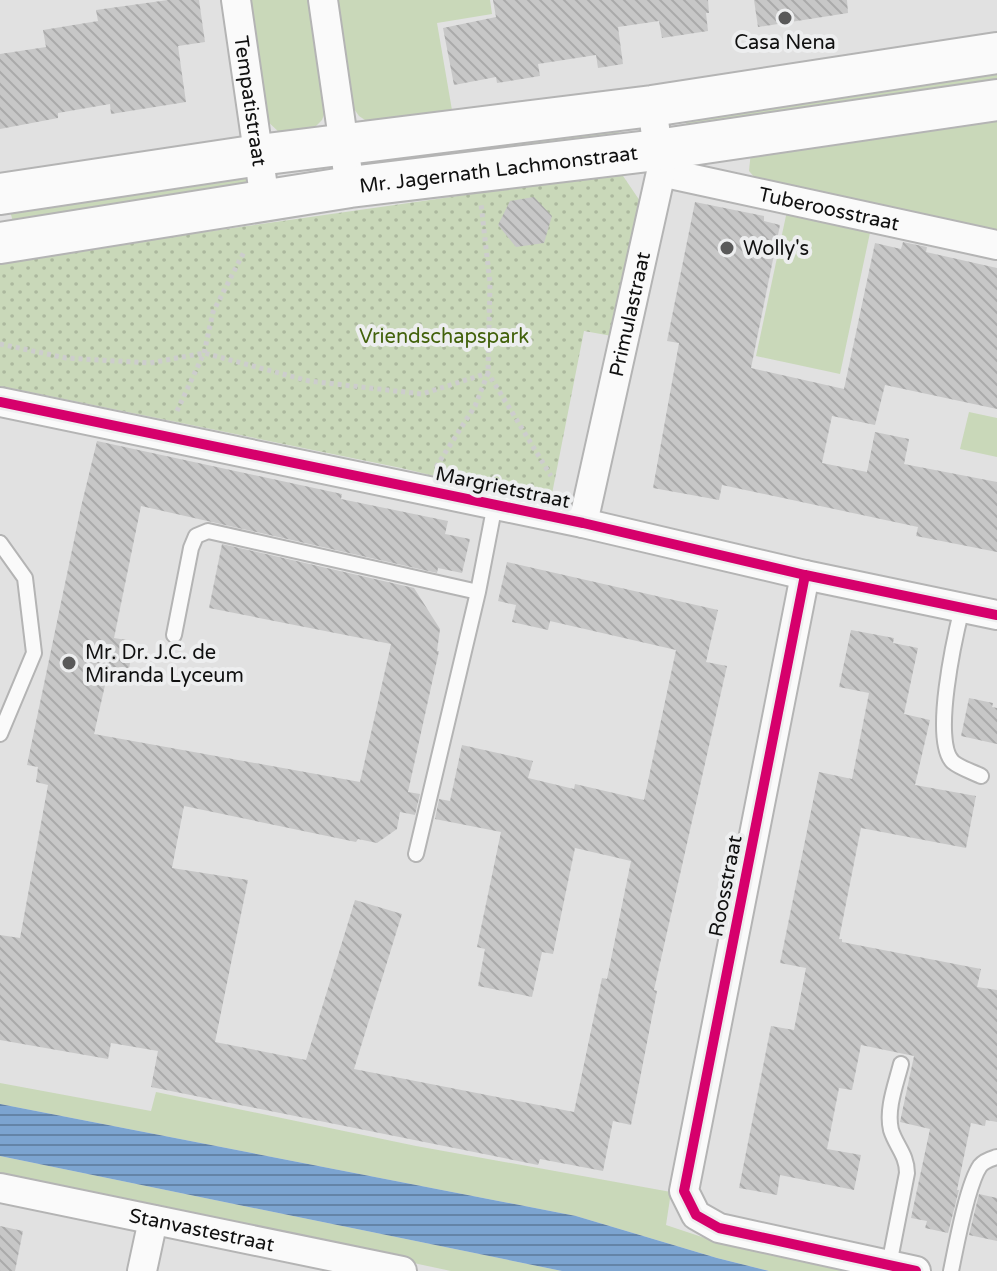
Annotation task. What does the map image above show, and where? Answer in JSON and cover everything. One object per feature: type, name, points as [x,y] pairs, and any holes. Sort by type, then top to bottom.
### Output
[{"type":"main road","points":[[0,194],[345,143],[652,106],[997,53]]},
{"type":"main road","name":"Mr. Jagernath Lachmonstraat","points":[[0,243],[350,187],[478,172],[659,161],[997,100]]},
{"type":"street","name":"Tempatistraat","points":[[236,0],[265,201]]},
{"type":"street","points":[[323,0],[350,187]]},
{"type":"street","name":"Primulastraat","points":[[583,523],[659,161],[652,106]]},
{"type":"street","name":"Tuberoosstraat","points":[[659,161],[997,245]]},
{"type":"street","name":"Margrietstraat","points":[[0,402],[423,488],[805,575],[997,615]]},
{"type":"street","name":"Roosstraat","points":[[805,575],[684,1191],[696,1215],[719,1228],[902,1268]]},
{"type":"street","name":"Stanvastestraat","points":[[0,1188],[402,1271]]},
{"type":"street","points":[[142,1271],[153,1220]]},
{"type":"lane","points":[[416,854],[478,592],[495,504]]},
{"type":"lane","points":[[174,635],[191,548],[196,536],[208,531],[478,592]]},
{"type":"lane","points":[[0,543],[25,578],[34,653],[0,734]]},
{"type":"lane","points":[[962,608],[943,723],[944,742],[953,762],[981,776]]},
{"type":"lane","points":[[901,1064],[890,1114],[892,1131],[907,1160],[902,1268]]},
{"type":"lane","points":[[951,1271],[977,1174],[985,1162],[997,1157]]},
{"type":"path","points":[[423,488],[475,406],[488,373],[490,283],[478,172]]},
{"type":"path","points":[[175,415],[204,353],[213,312],[245,250]]},
{"type":"path","points":[[0,344],[66,358],[150,363],[204,353],[309,381],[422,394],[488,373]]},
{"type":"path","points":[[488,373],[551,476]]},
{"type":"green space","points":[[247,0],[312,0],[328,104],[322,120],[313,129],[280,133],[265,119]]},
{"type":"green space","points":[[336,0],[490,0],[492,14],[437,23],[453,116],[371,124],[359,116],[352,106]]},
{"type":"green space","points":[[997,63],[997,84],[689,128],[684,120]]},
{"type":"green space","points":[[997,113],[997,232],[756,179],[749,171],[751,151]]},
{"type":"green space","points":[[619,124],[620,131],[616,136],[362,166],[361,159]]},
{"type":"green space","name":"Vriendschapspark","points":[[619,170],[640,201],[612,336],[584,331],[550,504],[401,468],[0,386],[0,261],[493,191]]},
{"type":"green space","points":[[247,175],[245,186],[13,222],[10,211]]},
{"type":"green space","points":[[787,211],[871,228],[840,374],[756,356]]},
{"type":"green space","points":[[969,412],[997,418],[997,457],[960,449]]},
{"type":"green space","points":[[0,1083],[151,1111],[156,1092],[416,1146],[671,1192],[666,1225],[711,1240],[863,1271],[769,1271],[576,1216],[0,1104]]},
{"type":"green space","points":[[0,1156],[562,1271],[451,1271],[0,1175]]},
{"type":"water","points":[[0,1104],[576,1216],[769,1271],[562,1271],[0,1156]]},
{"type":"building","points":[[168,0],[199,0],[205,42],[178,46],[186,102],[111,114],[110,104],[58,113],[58,118],[0,129],[0,54],[46,47],[43,30],[98,21],[96,10]]},
{"type":"building","points":[[493,0],[708,0],[708,31],[662,38],[659,21],[618,27],[623,64],[598,68],[596,55],[538,64],[540,76],[497,83],[496,77],[454,85],[443,28],[496,17]]},
{"type":"building","name":"Casa Nena","points":[[754,0],[847,0],[848,13],[758,27]]},
{"type":"building","points":[[534,197],[552,216],[544,243],[516,247],[498,225],[510,201]]},
{"type":"building","points":[[695,202],[764,216],[764,221],[780,225],[751,368],[844,389],[875,243],[901,249],[903,242],[927,247],[926,252],[997,268],[997,409],[885,385],[875,425],[832,416],[822,463],[867,472],[875,432],[909,439],[904,464],[997,482],[997,552],[916,536],[918,527],[722,485],[719,500],[653,488],[679,343],[667,341]]},
{"type":"building","points":[[97,441],[342,494],[341,499],[448,521],[445,534],[470,539],[462,573],[438,568],[437,573],[141,506],[114,638],[133,641],[128,677],[108,672],[94,734],[360,782],[391,644],[209,608],[222,544],[414,588],[440,629],[439,651],[408,792],[420,794],[415,815],[400,812],[397,829],[377,843],[358,839],[356,842],[184,806],[172,868],[248,880],[215,1042],[306,1060],[355,900],[402,914],[354,1069],[574,1112],[602,978],[607,979],[631,861],[575,848],[553,954],[542,952],[532,997],[478,986],[485,949],[477,947],[501,832],[435,819],[439,799],[450,801],[462,745],[533,761],[528,778],[574,789],[575,784],[644,800],[676,650],[550,621],[548,630],[512,622],[516,605],[498,601],[507,562],[718,610],[706,662],[727,666],[654,990],[657,991],[631,1125],[613,1121],[603,1171],[540,1159],[538,1165],[151,1087],[158,1051],[111,1043],[108,1059],[0,1040],[0,935],[20,938],[48,785],[36,782],[38,767],[27,765]]},
{"type":"building","points":[[851,630],[894,638],[893,643],[918,648],[904,714],[930,720],[915,785],[976,796],[966,848],[861,828],[839,939],[981,969],[977,987],[997,990],[997,1122],[986,1120],[985,1126],[971,1123],[948,1233],[925,1228],[927,1221],[911,1218],[930,1129],[900,1122],[914,1056],[861,1045],[852,1090],[839,1088],[827,1149],[861,1155],[854,1190],[780,1175],[777,1195],[739,1188],[771,1026],[794,1030],[806,968],[780,963],[819,772],[852,779],[869,693],[839,687]]},
{"type":"building","points":[[969,698],[993,703],[992,707],[997,708],[997,744],[961,736]]},
{"type":"building","points":[[979,1194],[997,1198],[997,1241],[969,1235]]},
{"type":"building","points":[[0,1226],[23,1231],[15,1271],[0,1271]]},
{"type":"cycle path","points":[[0,402],[583,523],[805,575],[997,615]]},
{"type":"cycle path","points":[[805,575],[684,1191],[696,1215],[719,1228],[916,1271]]},
{"type":"place","name":"Casa Nena","points":[[785,18]]},
{"type":"place","name":"Wolly's","points":[[727,248]]},
{"type":"place","name":"Mr. Dr. J.C. de Miranda Lyceum","points":[[69,663]]}]
